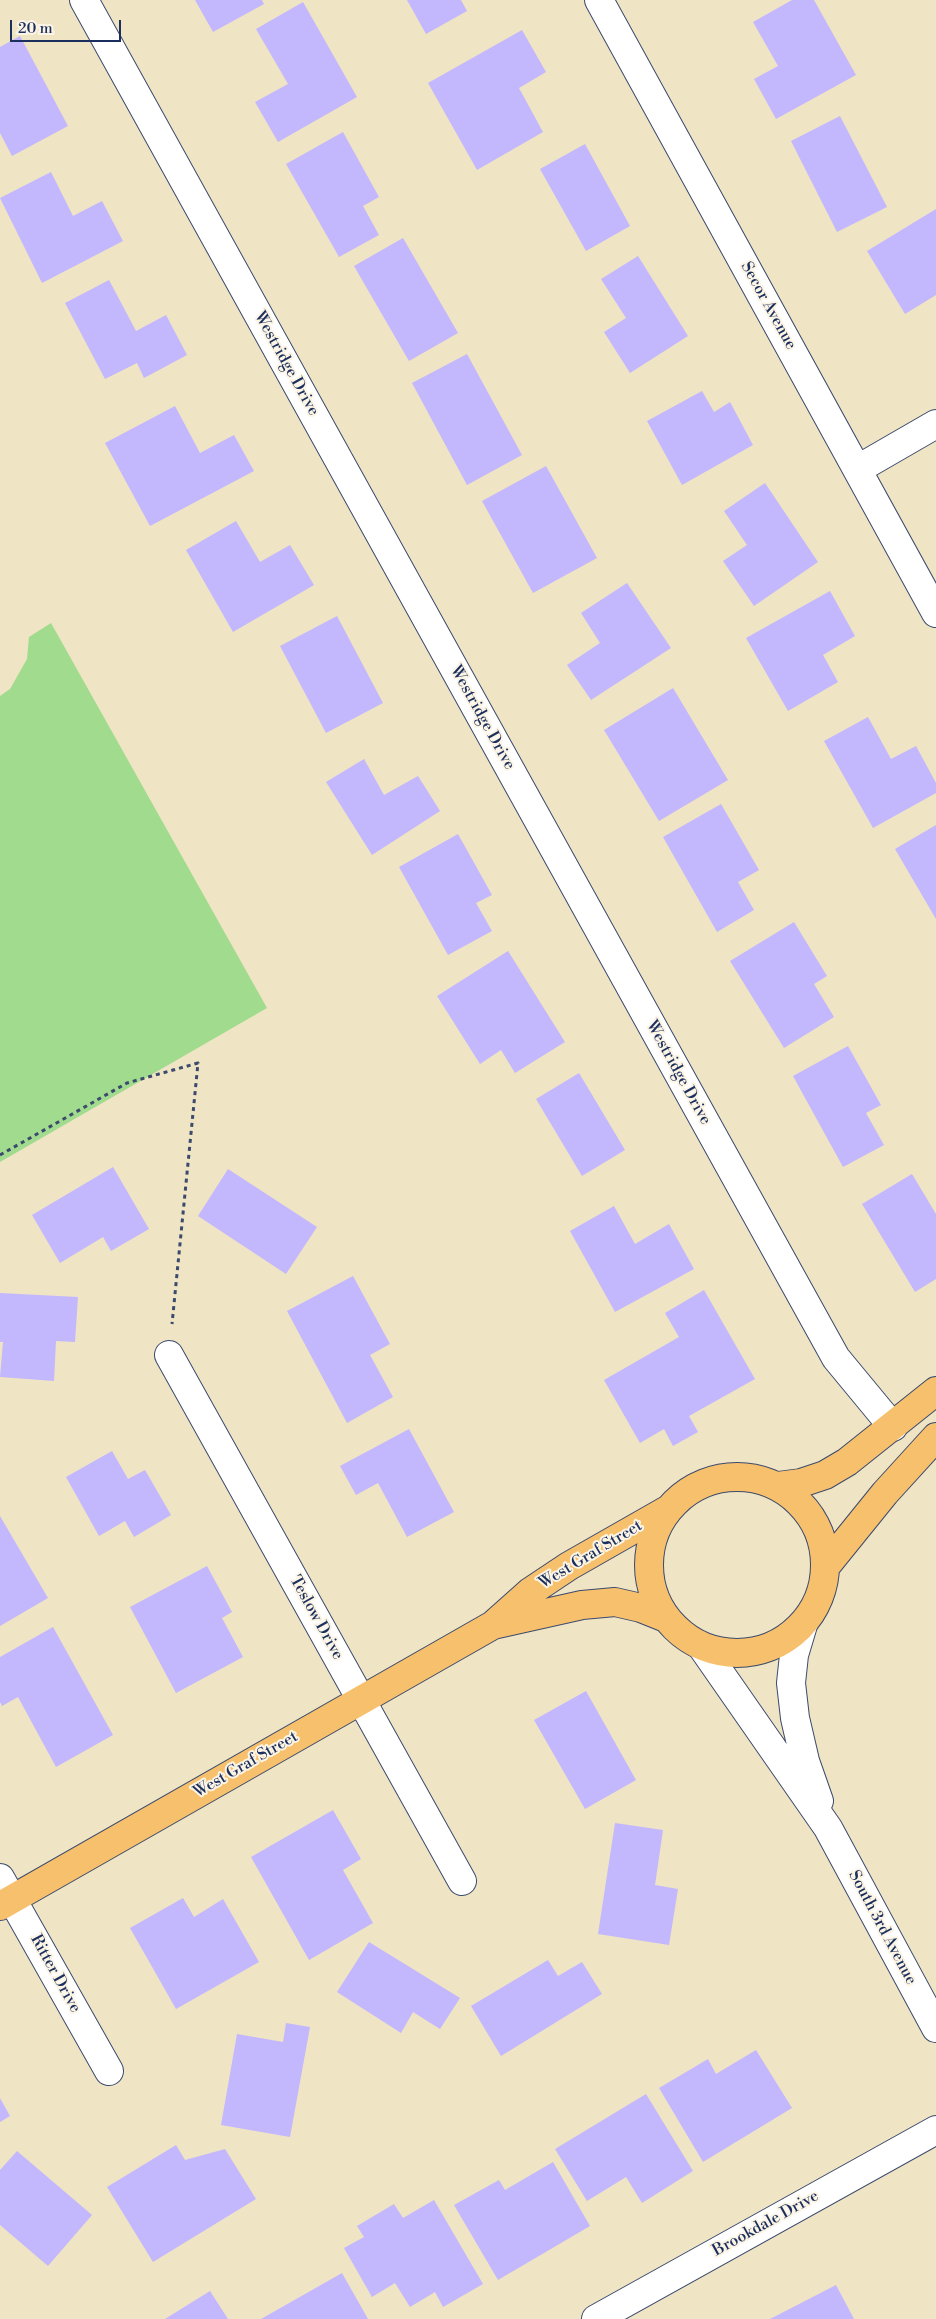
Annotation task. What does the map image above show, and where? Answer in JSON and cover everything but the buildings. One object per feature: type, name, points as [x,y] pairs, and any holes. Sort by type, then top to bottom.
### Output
[{"type":"main road","points":[[778,1486],[801,1483],[825,1475],[847,1462],[936,1391]]},
{"type":"main road","points":[[826,1566],[885,1493],[936,1437]]},
{"type":"main road","points":[[730,1477],[754,1478],[778,1486],[797,1500],[813,1519],[822,1541],[826,1566],[823,1587],[815,1608],[803,1625],[786,1639],[759,1650],[745,1653],[723,1653],[702,1647],[682,1635],[666,1618],[654,1598],[649,1575],[650,1551],[656,1528],[669,1509],[686,1493],[707,1482],[730,1477]]},
{"type":"main road","name":"West Graf Street","points":[[4,1894],[493,1625],[530,1592],[669,1509]]},
{"type":"main road","name":"West Graf Street","points":[[493,1625],[582,1605],[614,1602],[641,1608],[666,1618]]},
{"type":"street","name":"Westridge Drive","points":[[84,0],[836,1358],[893,1427]]},
{"type":"street","name":"Secor Avenue","points":[[599,0],[936,613]]},
{"type":"street","points":[[858,469],[936,424]]},
{"type":"street","name":"Teslow Drive","points":[[169,1355],[462,1881]]},
{"type":"street","name":"South 3rd Avenue","points":[[803,1625],[794,1655],[791,1683],[795,1718],[805,1761],[828,1828]]},
{"type":"street","name":"South 3rd Avenue","points":[[702,1647],[828,1828],[936,2028]]},
{"type":"street","name":"Ritter Drive","points":[[4,1894],[109,2071]]},
{"type":"street","name":"Brookdale Drive","points":[[596,2319],[636,2309],[936,2130]]},
{"type":"path","points":[[0,1155],[127,1083],[198,1063],[169,1355]]},
{"type":"green space","points":[[51,623],[267,1008],[0,1162],[0,696],[10,689],[27,659],[29,637]]}]
